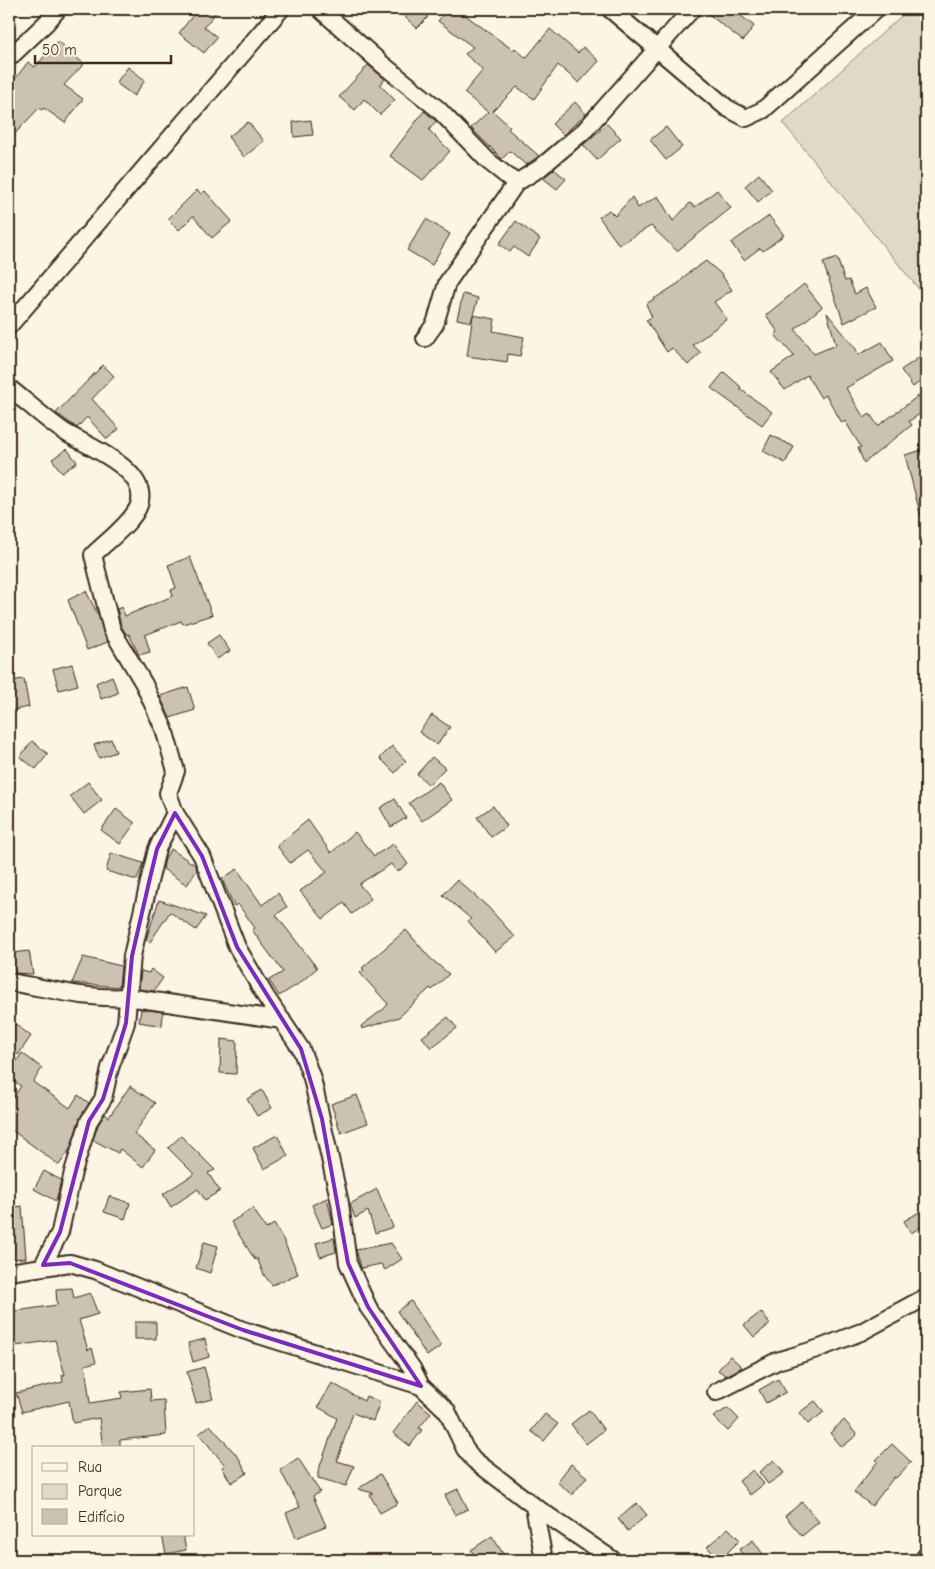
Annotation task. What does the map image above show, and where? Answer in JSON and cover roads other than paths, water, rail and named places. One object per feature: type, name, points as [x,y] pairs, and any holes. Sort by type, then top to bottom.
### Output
[{"type":"street","points":[[9,58],[58,9]]},
{"type":"street","points":[[9,326],[281,9]]},
{"type":"street","points":[[320,9],[382,64],[438,109],[488,161],[516,183]]},
{"type":"street","points":[[610,9],[727,108],[746,118],[763,110],[876,9]]},
{"type":"street","points":[[425,338],[435,324],[447,284],[516,183],[540,168],[585,130],[692,9]]},
{"type":"street","points":[[9,388],[63,431],[106,454],[128,471],[138,487],[140,504],[133,516],[93,555],[112,630],[144,684],[164,729],[176,771],[168,792],[175,814],[202,856],[237,947],[266,997],[301,1050],[312,1078],[340,1203],[348,1263],[368,1307],[412,1368],[421,1386],[447,1411],[466,1449],[474,1460],[534,1506],[613,1560]]},
{"type":"street","points":[[43,1266],[60,1232],[73,1172],[89,1121],[104,1099],[110,1068],[126,1024],[132,956],[150,878],[158,850],[175,814]]},
{"type":"street","points":[[9,982],[106,999],[127,997],[282,1020]]},
{"type":"street","points":[[9,1272],[70,1263],[95,1270],[243,1330],[421,1386]]},
{"type":"street","points":[[716,1392],[776,1361],[820,1348],[861,1332],[926,1297]]},
{"type":"street","points":[[534,1506],[544,1560]]},
{"type":"street","points":[[923,1560],[926,1556]]}]
